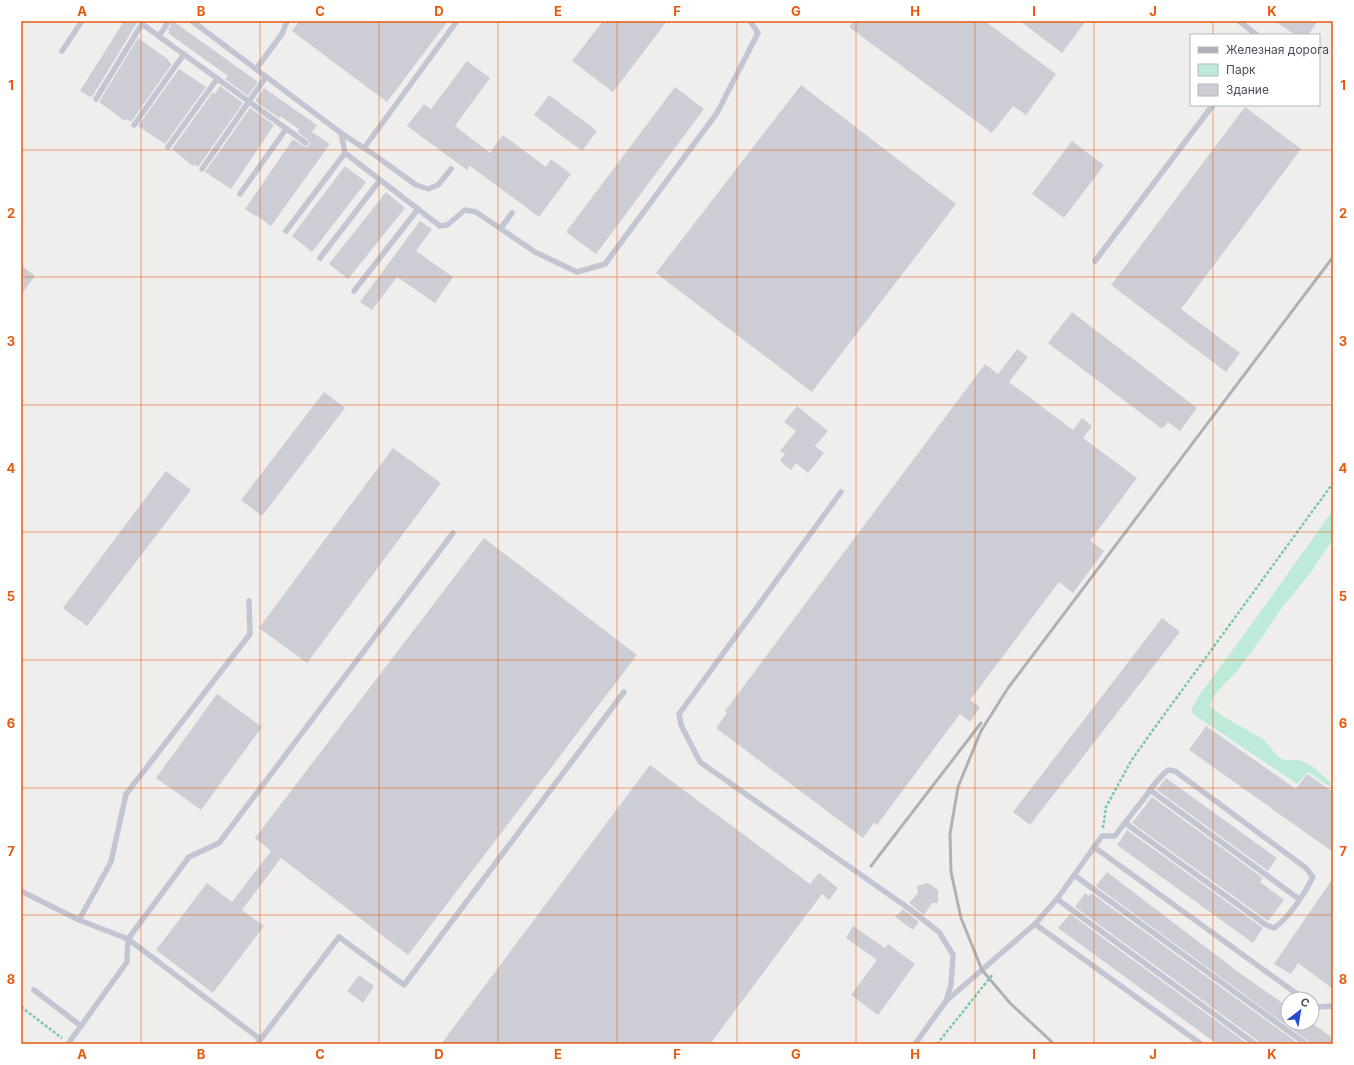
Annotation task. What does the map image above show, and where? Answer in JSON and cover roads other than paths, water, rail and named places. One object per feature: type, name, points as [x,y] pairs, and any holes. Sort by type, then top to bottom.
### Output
[{"type":"lane","points":[[62,51],[82,21]]},
{"type":"lane","points":[[159,36],[169,21]]},
{"type":"lane","points":[[192,21],[341,133],[416,185],[428,189],[438,185],[451,169]]},
{"type":"lane","points":[[256,69],[282,34],[287,21]]},
{"type":"lane","points":[[364,148],[457,21]]},
{"type":"lane","points":[[341,133],[345,153],[440,226],[448,225],[466,210],[476,212],[535,252],[577,272],[605,264],[717,113],[758,33],[750,21]]},
{"type":"lane","points":[[1239,21],[1256,34]]},
{"type":"lane","points":[[96,99],[142,24],[306,143]]},
{"type":"lane","points":[[134,125],[184,54]]},
{"type":"lane","points":[[202,168],[266,77]]},
{"type":"lane","points":[[168,147],[217,79]]},
{"type":"lane","points":[[1095,261],[1212,106]]},
{"type":"lane","points":[[240,194],[286,129]]},
{"type":"lane","points":[[286,231],[345,153]]},
{"type":"lane","points":[[320,258],[380,180]]},
{"type":"lane","points":[[354,291],[418,209]]},
{"type":"lane","points":[[501,228],[512,212]]},
{"type":"lane","points":[[841,492],[679,714],[681,725],[700,762],[911,910],[939,932],[953,955],[951,985],[946,1001]]},
{"type":"lane","points":[[69,1044],[127,962],[128,939],[188,857],[219,843],[453,533]]},
{"type":"lane","points":[[79,920],[111,862],[126,794],[161,751],[250,634],[248,601]]},
{"type":"lane","points":[[21,891],[79,920],[128,939],[259,1042],[339,937],[404,985],[624,692]]},
{"type":"lane","points":[[915,1044],[946,1001],[1035,924],[1057,899],[1102,836],[1116,836],[1125,823],[1162,774],[1168,770],[1175,771],[1306,868],[1313,877],[1282,922],[1274,928],[1266,925],[1125,823]]},
{"type":"lane","points":[[1150,790],[1299,899]]},
{"type":"lane","points":[[1094,847],[1293,991]]},
{"type":"lane","points":[[1074,875],[1306,1044]]},
{"type":"lane","points":[[1057,899],[1255,1044]]},
{"type":"lane","points":[[1035,924],[1201,1044]]},
{"type":"lane","points":[[34,990],[81,1026]]},
{"type":"lane","points":[[1320,1007],[1333,1006]]},
{"type":"railway","points":[[1054,1044],[1010,1003],[982,970],[961,918],[951,872],[950,834],[958,787],[981,731],[1008,688],[1333,257]]},
{"type":"railway","points":[[871,866],[981,723]]}]
